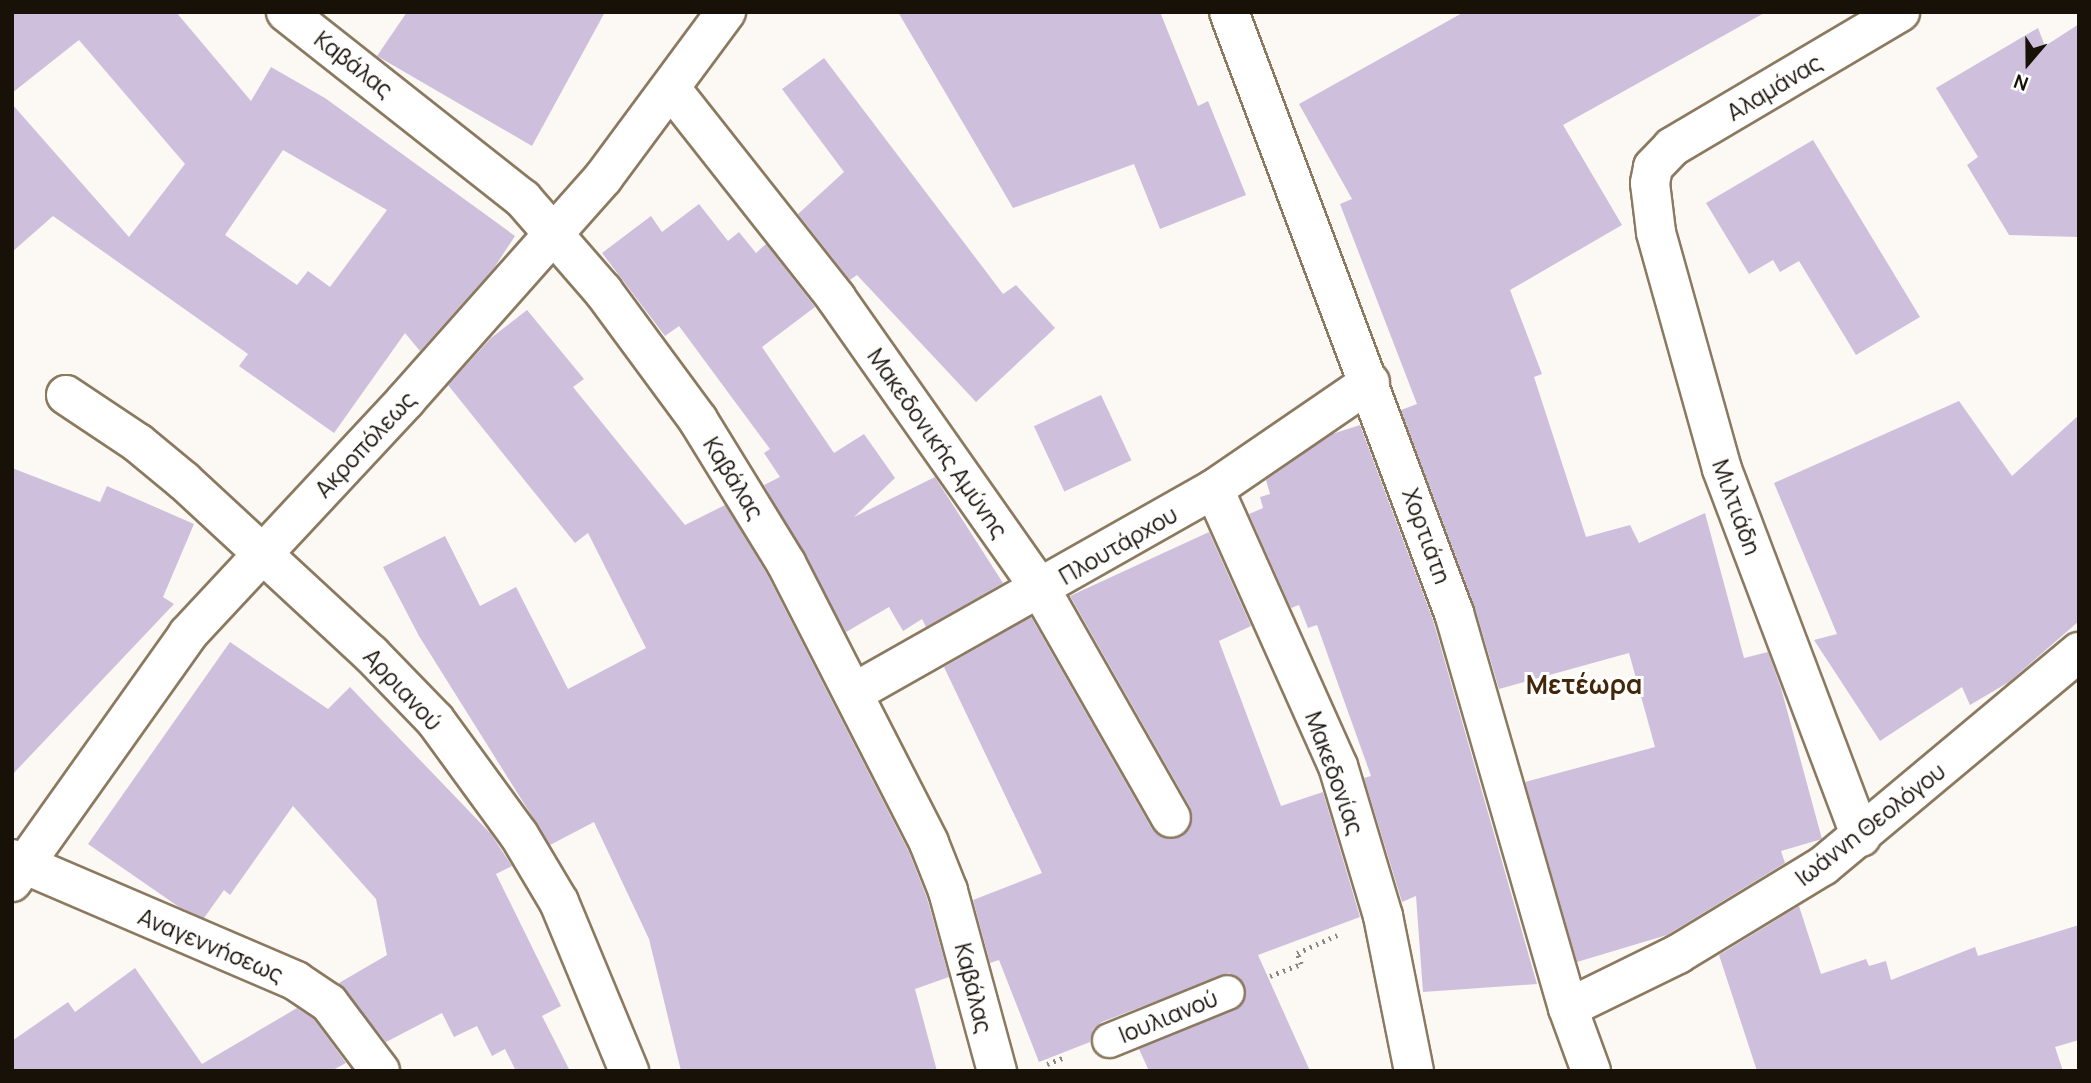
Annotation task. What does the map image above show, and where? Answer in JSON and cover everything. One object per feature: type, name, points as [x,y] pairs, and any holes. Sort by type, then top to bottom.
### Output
[{"type":"street","name":"Καβάλας","points":[[286,12],[482,164],[556,231],[735,477],[855,692],[948,891],[997,1071]]},
{"type":"street","name":"Ακροπόλεως","points":[[17,869],[158,673],[261,552],[406,400],[556,231],[672,90],[726,12]]},
{"type":"street","name":"Χορτιάτη","points":[[1229,12],[1370,382],[1454,613],[1568,1008],[1591,1071]]},
{"type":"street","name":"Αλαμάνας","points":[[1653,167],[1672,147],[1900,12]]},
{"type":"street","name":"Μακεδονικής Αμύνης","points":[[672,90],[836,298],[1041,590],[1171,818]]},
{"type":"street","name":"Μιλτιάδη","points":[[1653,167],[1650,183],[1656,232],[1704,412],[1861,837]]},
{"type":"street","name":"Πλουτάρχου","points":[[855,692],[1041,590],[1214,489],[1370,382]]},
{"type":"street","name":"Αρριανού","points":[[66,395],[138,443],[261,552],[371,654],[474,769],[559,902],[629,1071]]},
{"type":"street","name":"Μακεδονίας","points":[[1214,489],[1338,766],[1383,916],[1414,1071]]},
{"type":"street","name":"Ιωάννη Θεολόγου","points":[[1568,1008],[1678,954],[1823,866],[1861,837],[2079,652]]},
{"type":"street","name":"Αναγεννήσεως","points":[[17,869],[306,986],[329,1003],[380,1071]]},
{"type":"street","name":"Ιουλιανού","points":[[1109,1040],[1227,992]]},
{"type":"path","points":[[1227,992],[1301,964],[1297,953],[1383,916]]},
{"type":"building","points":[[12,12],[176,12],[251,101],[271,67],[325,98],[515,236],[494,268],[420,351],[405,333],[334,433],[239,366],[248,354],[53,216],[12,252],[12,104],[129,237],[185,164],[79,40],[12,93]],"holes":[[[283,150],[387,210],[330,287],[308,271],[297,285],[225,235]]]},
{"type":"building","points":[[407,12],[605,12],[532,146],[377,56]]},
{"type":"building","points":[[898,12],[1160,12],[1198,106],[1208,101],[1246,195],[1160,229],[1134,164],[1013,208]]},
{"type":"building","points":[[1464,12],[1766,12],[1563,125],[1622,225],[1510,290],[1542,374],[1534,377],[1586,537],[1630,525],[1639,543],[1705,513],[1744,658],[1768,652],[1781,688],[1822,839],[1781,851],[1785,863],[1667,935],[1577,962],[1525,782],[1655,747],[1629,653],[1499,689],[1474,605],[1401,410],[1417,404],[1340,204],[1352,199],[1299,104]]},
{"type":"building","points":[[2079,24],[2079,237],[2009,235],[1967,165],[1978,157],[1936,88],[2038,28],[2045,46]]},
{"type":"building","points":[[824,58],[1003,294],[1016,285],[1055,328],[976,402],[857,275],[850,280],[798,214],[844,172],[782,89]]},
{"type":"building","points":[[1813,140],[1920,317],[1856,355],[1799,261],[1780,272],[1773,260],[1749,274],[1706,203]]},
{"type":"building","points":[[699,204],[728,241],[739,232],[756,253],[766,244],[815,307],[762,347],[834,453],[864,434],[895,478],[854,517],[935,477],[1003,583],[926,627],[922,619],[903,631],[889,607],[846,632],[764,485],[780,477],[764,453],[770,449],[679,326],[665,336],[602,253],[651,216],[662,232]]},
{"type":"building","points":[[527,310],[584,379],[573,387],[685,525],[725,505],[767,574],[909,852],[927,898],[949,977],[915,989],[937,1071],[681,1071],[649,939],[594,822],[550,845],[419,636],[383,567],[445,536],[480,606],[516,587],[568,689],[646,648],[588,533],[575,543],[448,385],[491,338]]},
{"type":"building","points":[[1101,395],[1131,460],[1064,492],[1034,426]]},
{"type":"building","points":[[1959,401],[2012,476],[2079,415],[2079,621],[2009,682],[1970,705],[1962,687],[1880,741],[1814,640],[1837,634],[1774,483]]},
{"type":"building","points":[[1360,425],[1433,620],[1537,984],[1423,992],[1416,896],[1402,902],[1364,778],[1371,776],[1317,625],[1308,628],[1299,605],[1291,608],[1249,514],[1263,508],[1260,497],[1270,494],[1266,480],[1332,434]]},
{"type":"building","points":[[12,468],[100,502],[107,486],[194,524],[163,597],[174,604],[12,775]]},
{"type":"building","points":[[1209,532],[1251,626],[1219,641],[1281,806],[1323,792],[1360,917],[1258,955],[1310,1071],[1149,1071],[1139,1049],[1242,1004],[1244,984],[1229,973],[1102,1022],[1093,1029],[1090,1042],[1039,1062],[999,960],[990,963],[973,900],[1042,873],[944,667],[1031,617],[1152,829],[1161,837],[1181,837],[1190,828],[1190,807],[1070,596]]},
{"type":"building","points":[[230,642],[328,709],[350,687],[491,834],[512,866],[496,874],[561,1006],[542,1016],[570,1071],[516,1071],[505,1049],[492,1056],[477,1026],[454,1037],[442,1013],[386,1042],[339,983],[387,955],[376,899],[293,806],[230,895],[224,890],[204,918],[179,907],[88,844]]},
{"type":"building","points":[[1799,906],[1821,974],[1866,959],[1869,966],[1886,961],[1891,980],[1975,947],[1978,956],[2079,925],[2079,1040],[2055,1047],[2063,1071],[1757,1071],[1719,955]]},
{"type":"building","points":[[135,968],[202,1064],[297,1008],[314,1019],[346,1063],[331,1071],[12,1071],[12,1041],[68,1002],[75,1012]]},
{"type":"district","name":"Μετέωρα","points":[[1584,685]]}]
